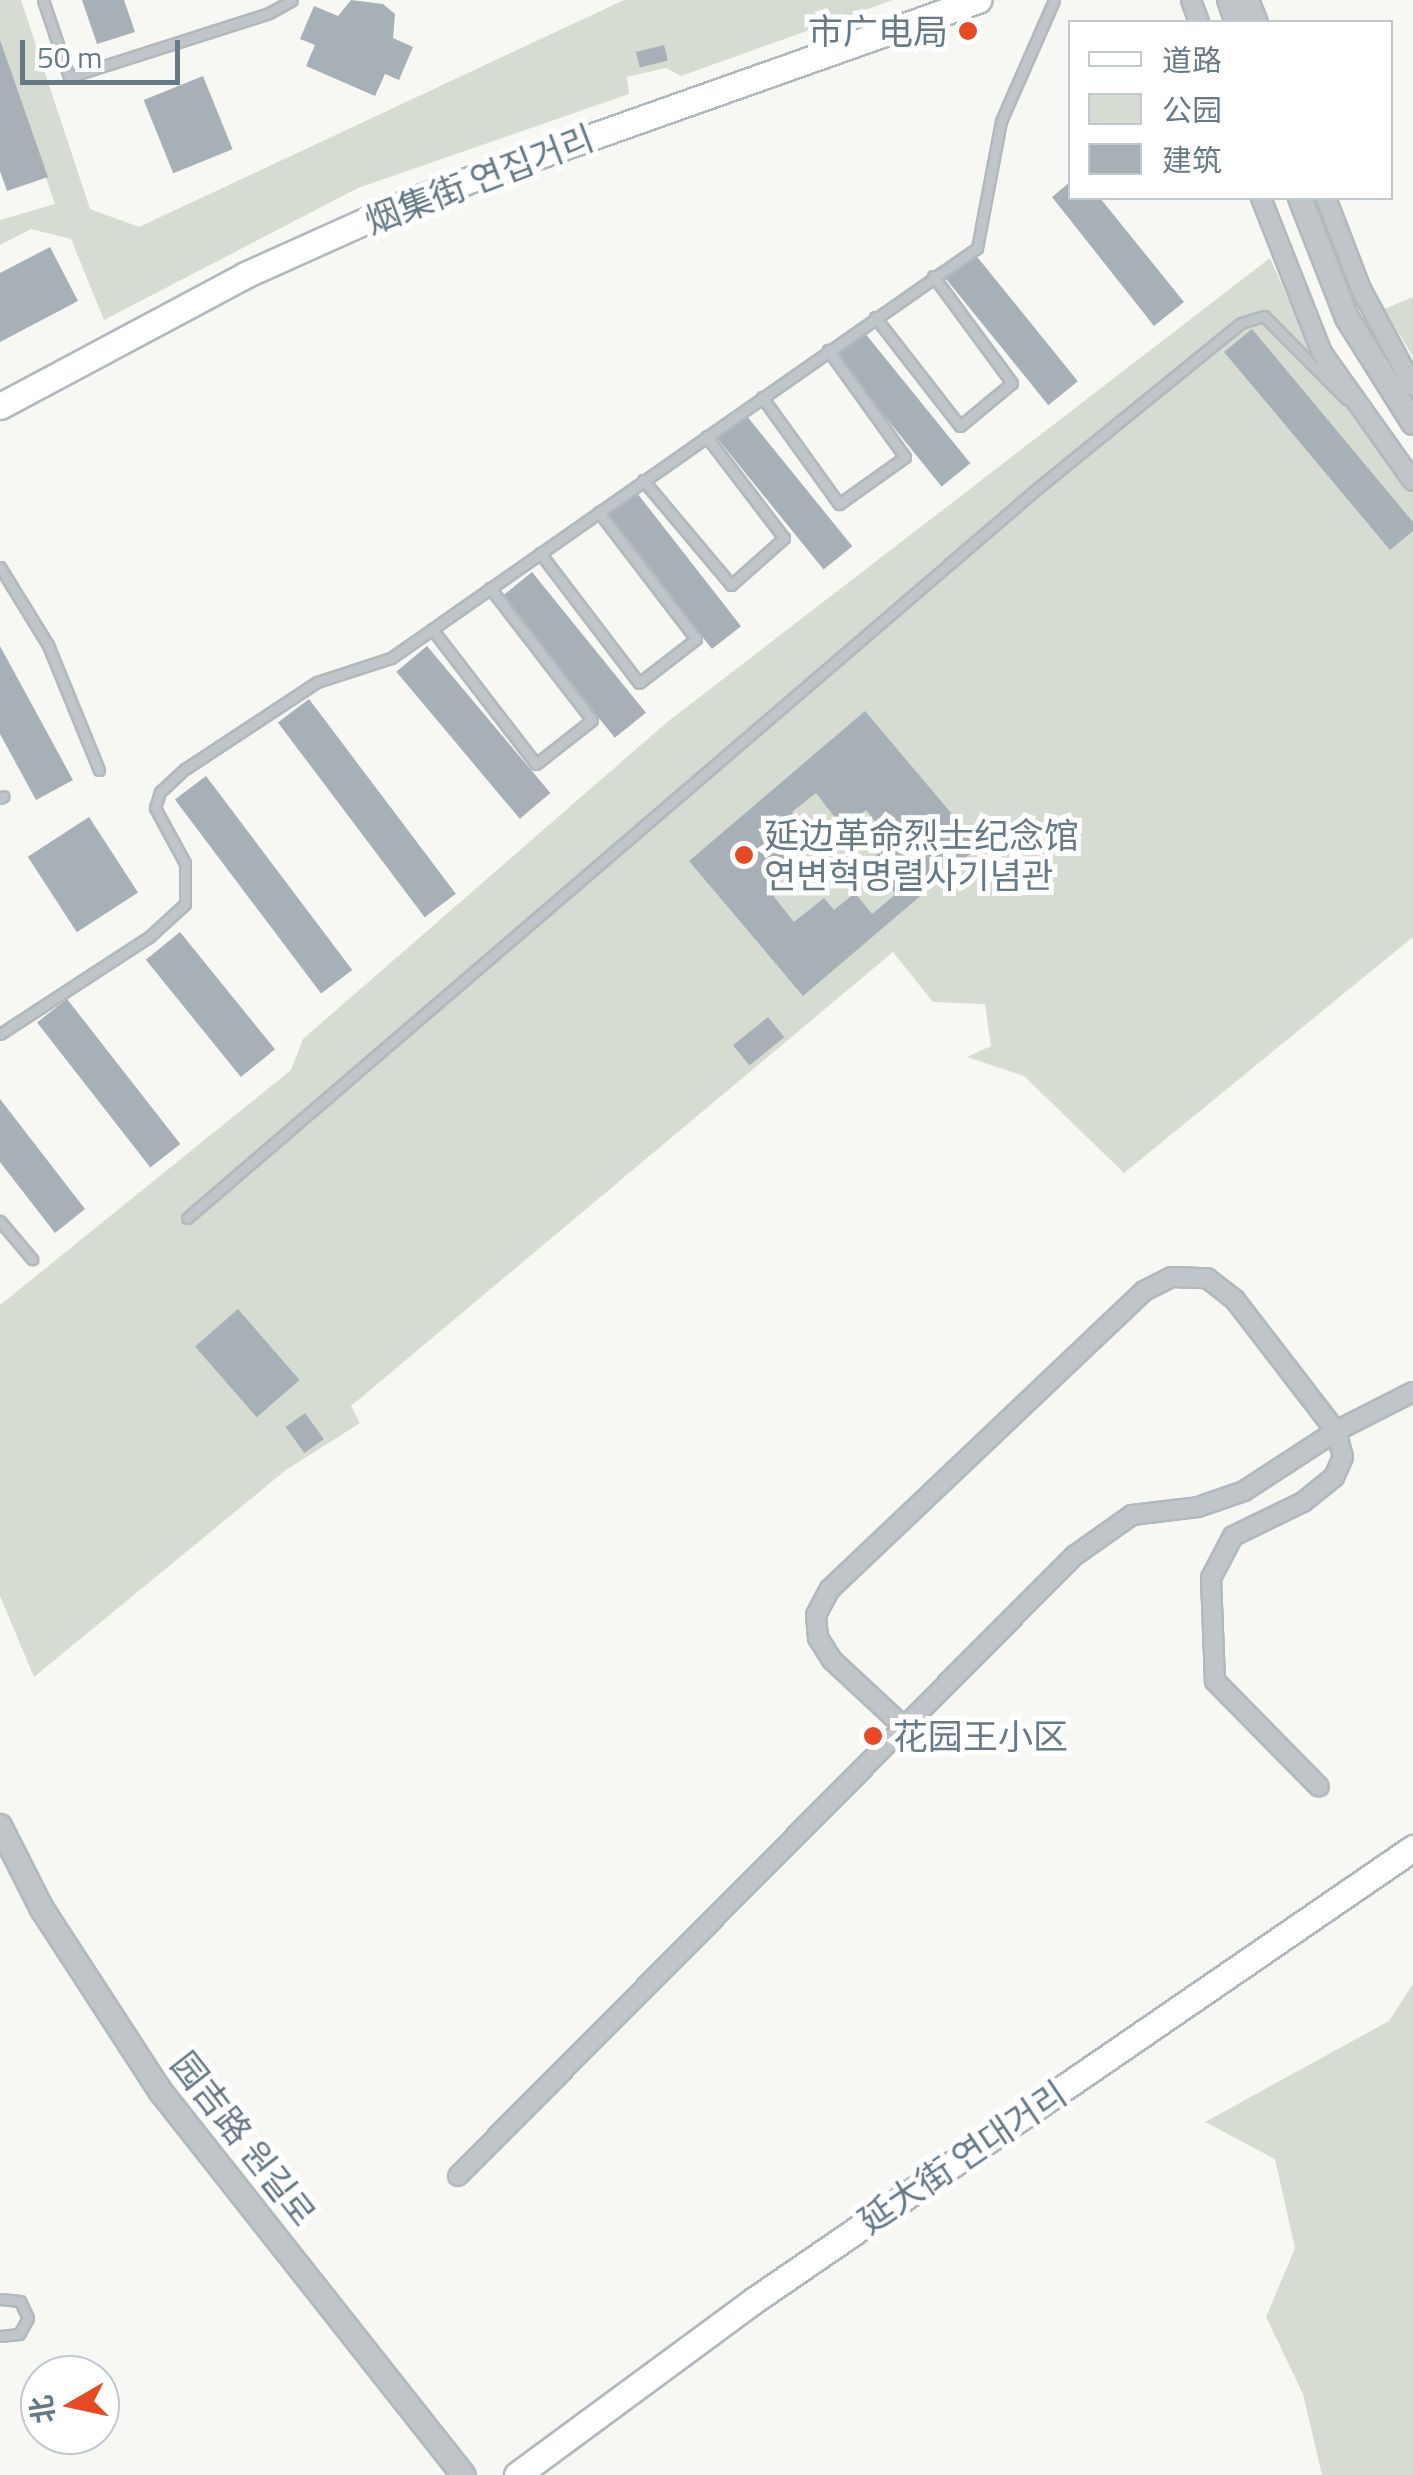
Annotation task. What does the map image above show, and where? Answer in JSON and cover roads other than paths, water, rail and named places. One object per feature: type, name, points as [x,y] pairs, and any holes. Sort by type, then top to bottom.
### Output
[{"type":"main road","name":"烟集街 연집거리","points":[[0,406],[245,275],[410,201],[978,0]]},
{"type":"main road","name":"延大街 연대거리","points":[[517,2475],[753,2301],[1413,1848]]},
{"type":"street","points":[[1261,200],[1294,293],[1358,412],[1413,481]]},
{"type":"street","points":[[1301,200],[1348,318],[1413,423]]},
{"type":"street","points":[[1327,200],[1361,288],[1413,386]]},
{"type":"street","points":[[903,1726],[832,1660],[818,1638],[816,1616],[830,1589],[1144,1291],[1172,1277],[1207,1278],[1234,1300],[1336,1432],[1342,1458],[1334,1477],[1303,1502],[1232,1536],[1211,1578],[1215,1681],[1318,1787]]},
{"type":"street","points":[[458,2176],[1074,1556],[1132,1515],[1198,1507],[1244,1492],[1336,1432],[1413,1392]]},
{"type":"street","name":"园吉路 원길로","points":[[0,1826],[42,1909],[161,2092],[463,2475]]},
{"type":"lane","points":[[43,0],[69,77],[269,14],[292,0]]},
{"type":"lane","points":[[0,1034],[149,937],[185,904],[184,863],[155,808],[173,780],[317,682],[390,658],[977,248],[1000,121],[1054,0]]},
{"type":"lane","points":[[875,316],[960,426],[1012,383],[934,276]]},
{"type":"lane","points":[[187,1218],[1039,487],[1241,323],[1264,316],[1358,412]]},
{"type":"lane","points":[[762,396],[839,504],[904,457],[828,350]]},
{"type":"lane","points":[[643,480],[732,584],[784,538],[706,436]]},
{"type":"lane","points":[[540,553],[638,682],[696,639],[598,512]]},
{"type":"lane","points":[[0,567],[48,644],[100,770]]},
{"type":"lane","points":[[432,629],[536,764],[592,720],[490,588]]},
{"type":"lane","points":[[0,1221],[32,1259]]},
{"type":"lane","points":[[0,2300],[20,2301],[28,2318],[19,2334],[0,2336]]},
{"type":"place","name":"市广电局","points":[[968,31]]},
{"type":"place","name":"延边革命烈士纪念馆 연변혁명렬사기념관","points":[[744,855]]},
{"type":"place","name":"花园王小区","points":[[873,1736]]}]
